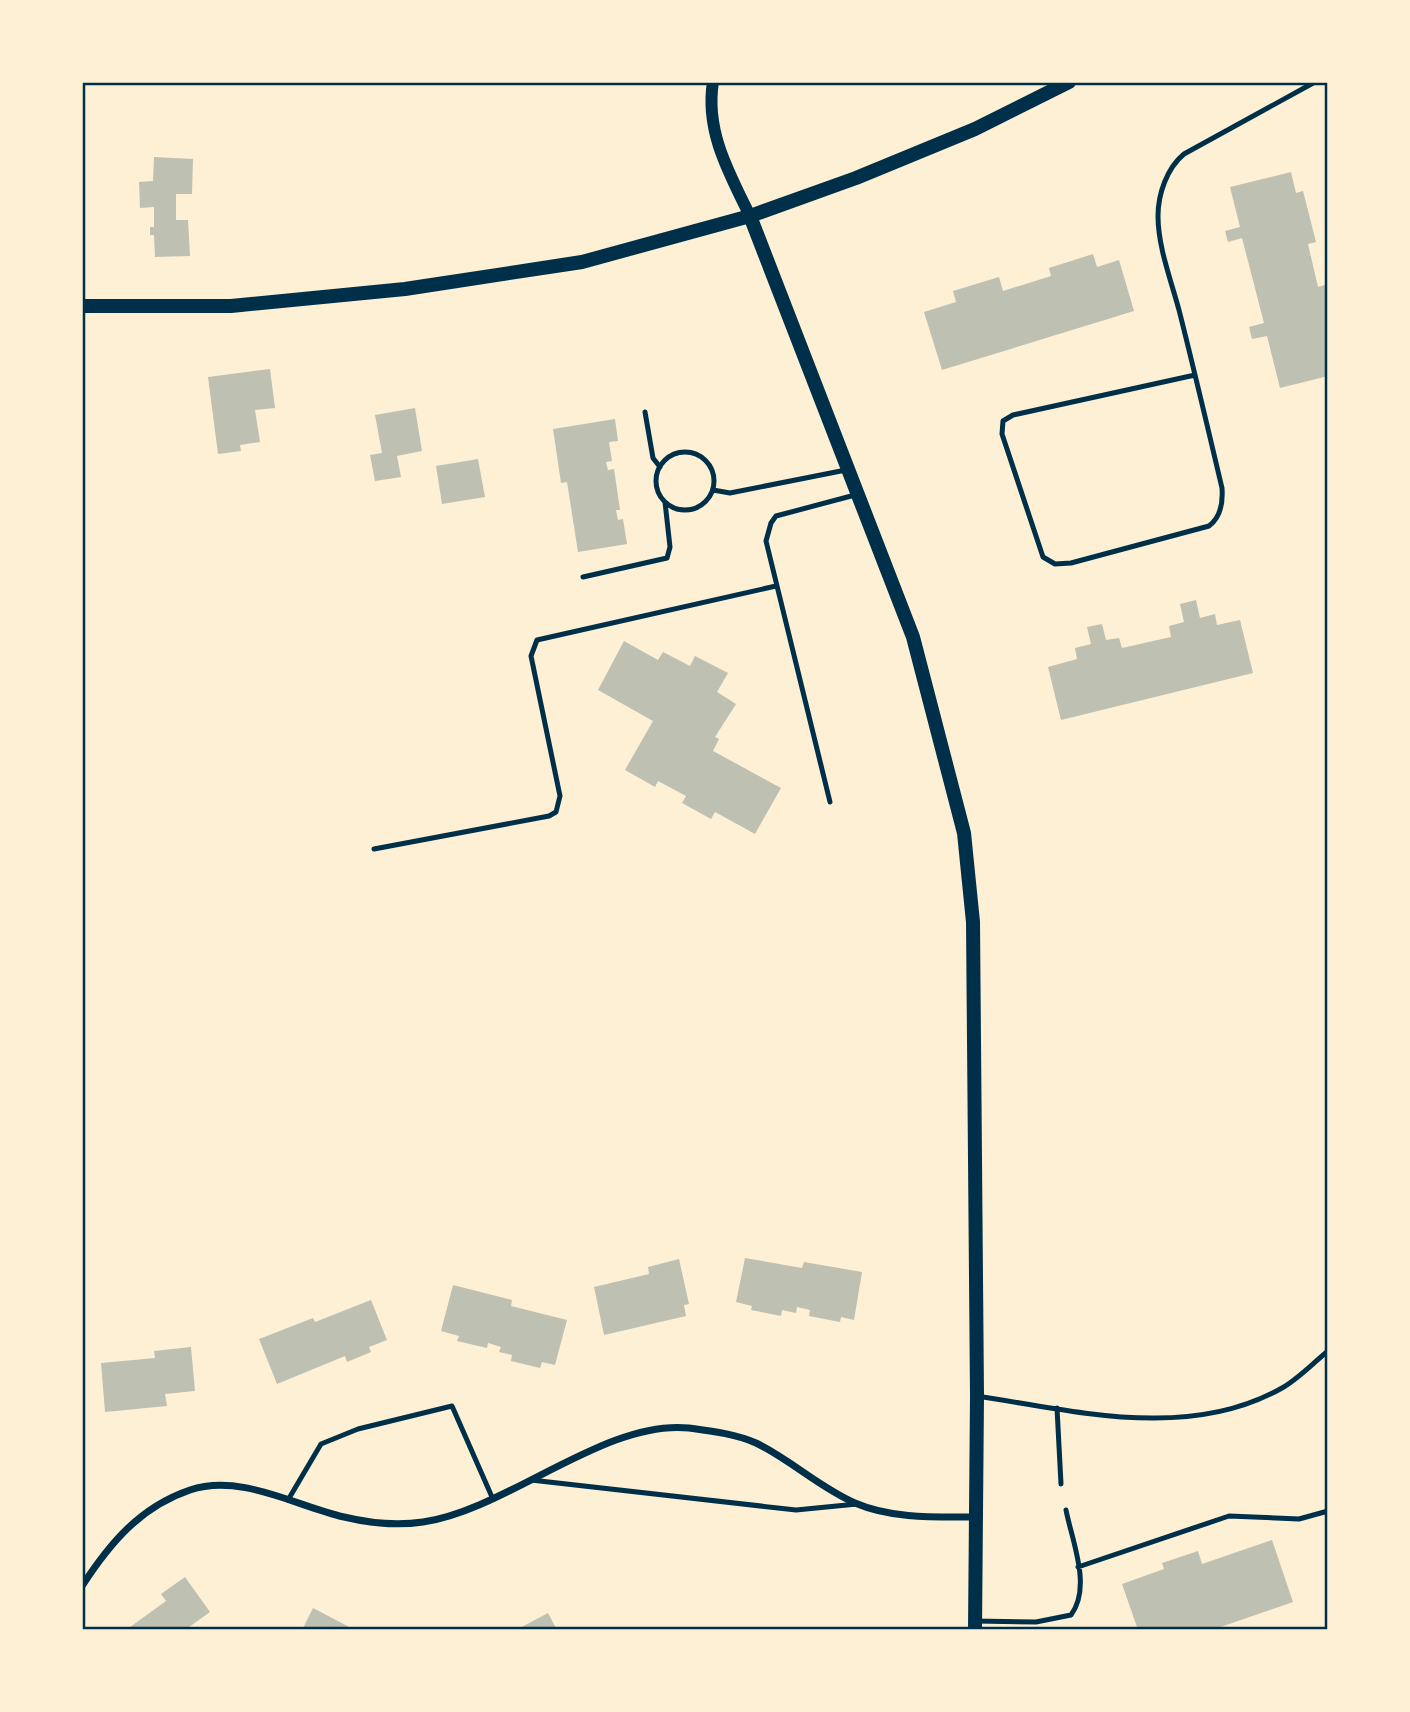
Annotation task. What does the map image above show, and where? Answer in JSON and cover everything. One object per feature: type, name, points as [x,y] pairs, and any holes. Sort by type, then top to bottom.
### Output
[{"type":"main road","points":[[82,306],[231,306],[405,289],[582,262],[750,216],[904,159],[975,129],[1069,82]]},
{"type":"main road","points":[[750,216],[913,637],[964,834],[973,922],[977,1396],[975,1625]]},
{"type":"street","points":[[713,82],[710,120],[725,164],[750,216]]},
{"type":"street","points":[[82,1586],[105,1550],[123,1531],[150,1510],[191,1490],[232,1486],[344,1517],[398,1524],[446,1517],[639,1433],[663,1428],[689,1428],[754,1442],[857,1504],[906,1515],[976,1517]]},
{"type":"lane","points":[[1195,375],[1013,415],[1003,421],[1002,434],[1043,557],[1055,565],[1071,564],[1214,523],[1220,510],[1222,488],[1195,375],[1160,229],[1159,205],[1168,174],[1184,153],[1315,82]]},
{"type":"lane","points":[[645,412],[653,458],[660,467]]},
{"type":"lane","points":[[583,576],[667,558],[670,547],[666,502],[657,486],[660,467],[675,453],[695,453],[710,466],[714,475],[713,490],[706,501],[691,509],[673,507],[666,502]]},
{"type":"lane","points":[[713,490],[730,493],[849,469]]},
{"type":"lane","points":[[830,802],[766,541],[776,516],[858,495]]},
{"type":"lane","points":[[374,849],[549,816],[556,812],[560,806],[560,796],[531,656],[537,640],[776,586]]},
{"type":"lane","points":[[977,1396],[1137,1419],[1220,1413],[1283,1388],[1328,1351]]},
{"type":"lane","points":[[288,1501],[321,1444],[358,1429],[452,1406],[492,1497]]},
{"type":"lane","points":[[1057,1408],[1061,1484]]},
{"type":"lane","points":[[531,1480],[796,1510],[857,1504]]},
{"type":"lane","points":[[975,1625],[1037,1622],[1071,1615],[1080,1593],[1078,1567],[1066,1510]]},
{"type":"lane","points":[[1078,1567],[1230,1516],[1299,1519],[1328,1511]]},
{"type":"building","points":[[154,157],[193,159],[192,194],[176,194],[176,220],[188,220],[190,256],[155,257],[154,235],[150,235],[150,227],[154,227],[154,207],[140,208],[139,182],[153,181]]},
{"type":"building","points":[[1291,172],[1296,193],[1303,191],[1316,242],[1308,244],[1318,287],[1325,285],[1328,295],[1328,376],[1280,388],[1267,336],[1252,339],[1249,327],[1264,323],[1242,238],[1228,242],[1225,231],[1240,227],[1230,187]]},
{"type":"building","points":[[1093,254],[1097,267],[1119,260],[1134,311],[942,370],[924,312],[956,302],[953,291],[999,277],[1003,291],[1051,276],[1049,268]]},
{"type":"building","points":[[270,369],[275,408],[255,410],[260,442],[240,445],[241,451],[218,454],[208,377]]},
{"type":"building","points":[[415,408],[422,451],[397,456],[401,477],[375,481],[370,455],[382,453],[375,415]]},
{"type":"building","points":[[615,419],[618,441],[609,442],[612,461],[606,462],[608,470],[614,469],[620,510],[616,510],[618,520],[623,519],[627,544],[578,552],[567,482],[561,483],[553,429]]},
{"type":"building","points":[[478,459],[485,497],[442,504],[436,466]]},
{"type":"building","points":[[1196,600],[1200,618],[1215,614],[1217,625],[1240,620],[1253,673],[1061,720],[1048,667],[1077,659],[1075,648],[1091,644],[1087,627],[1102,624],[1106,640],[1119,638],[1122,648],[1171,637],[1169,626],[1184,622],[1180,604]]},
{"type":"building","points":[[624,641],[658,660],[663,652],[690,666],[695,656],[728,673],[717,692],[736,704],[715,737],[719,739],[713,751],[781,788],[755,834],[715,812],[711,819],[682,803],[686,796],[658,781],[655,787],[625,770],[653,721],[598,690]]},
{"type":"building","points":[[745,1258],[802,1268],[804,1262],[862,1272],[854,1320],[841,1317],[840,1322],[809,1316],[810,1310],[797,1307],[796,1313],[782,1310],[781,1316],[751,1310],[752,1306],[736,1302]]},
{"type":"building","points":[[679,1259],[689,1304],[684,1305],[686,1316],[604,1335],[594,1287],[649,1274],[648,1267]]},
{"type":"building","points":[[453,1285],[512,1300],[511,1306],[567,1320],[555,1365],[542,1362],[540,1368],[511,1361],[512,1355],[499,1352],[501,1347],[488,1343],[487,1348],[457,1341],[459,1336],[441,1331]]},
{"type":"building","points":[[371,1300],[387,1340],[369,1347],[371,1352],[347,1362],[345,1356],[277,1384],[259,1339],[313,1318],[315,1322]]},
{"type":"building","points":[[191,1347],[195,1391],[165,1394],[167,1406],[105,1412],[101,1363],[155,1358],[154,1351]]},
{"type":"building","points":[[1272,1540],[1293,1602],[1212,1630],[1138,1630],[1122,1584],[1164,1569],[1162,1563],[1198,1551],[1202,1564]]},
{"type":"building","points":[[185,1577],[210,1612],[185,1630],[126,1630],[166,1601],[161,1594]]},
{"type":"building","points":[[313,1608],[355,1630],[302,1630]]},
{"type":"building","points":[[548,1613],[557,1630],[516,1630]]}]
